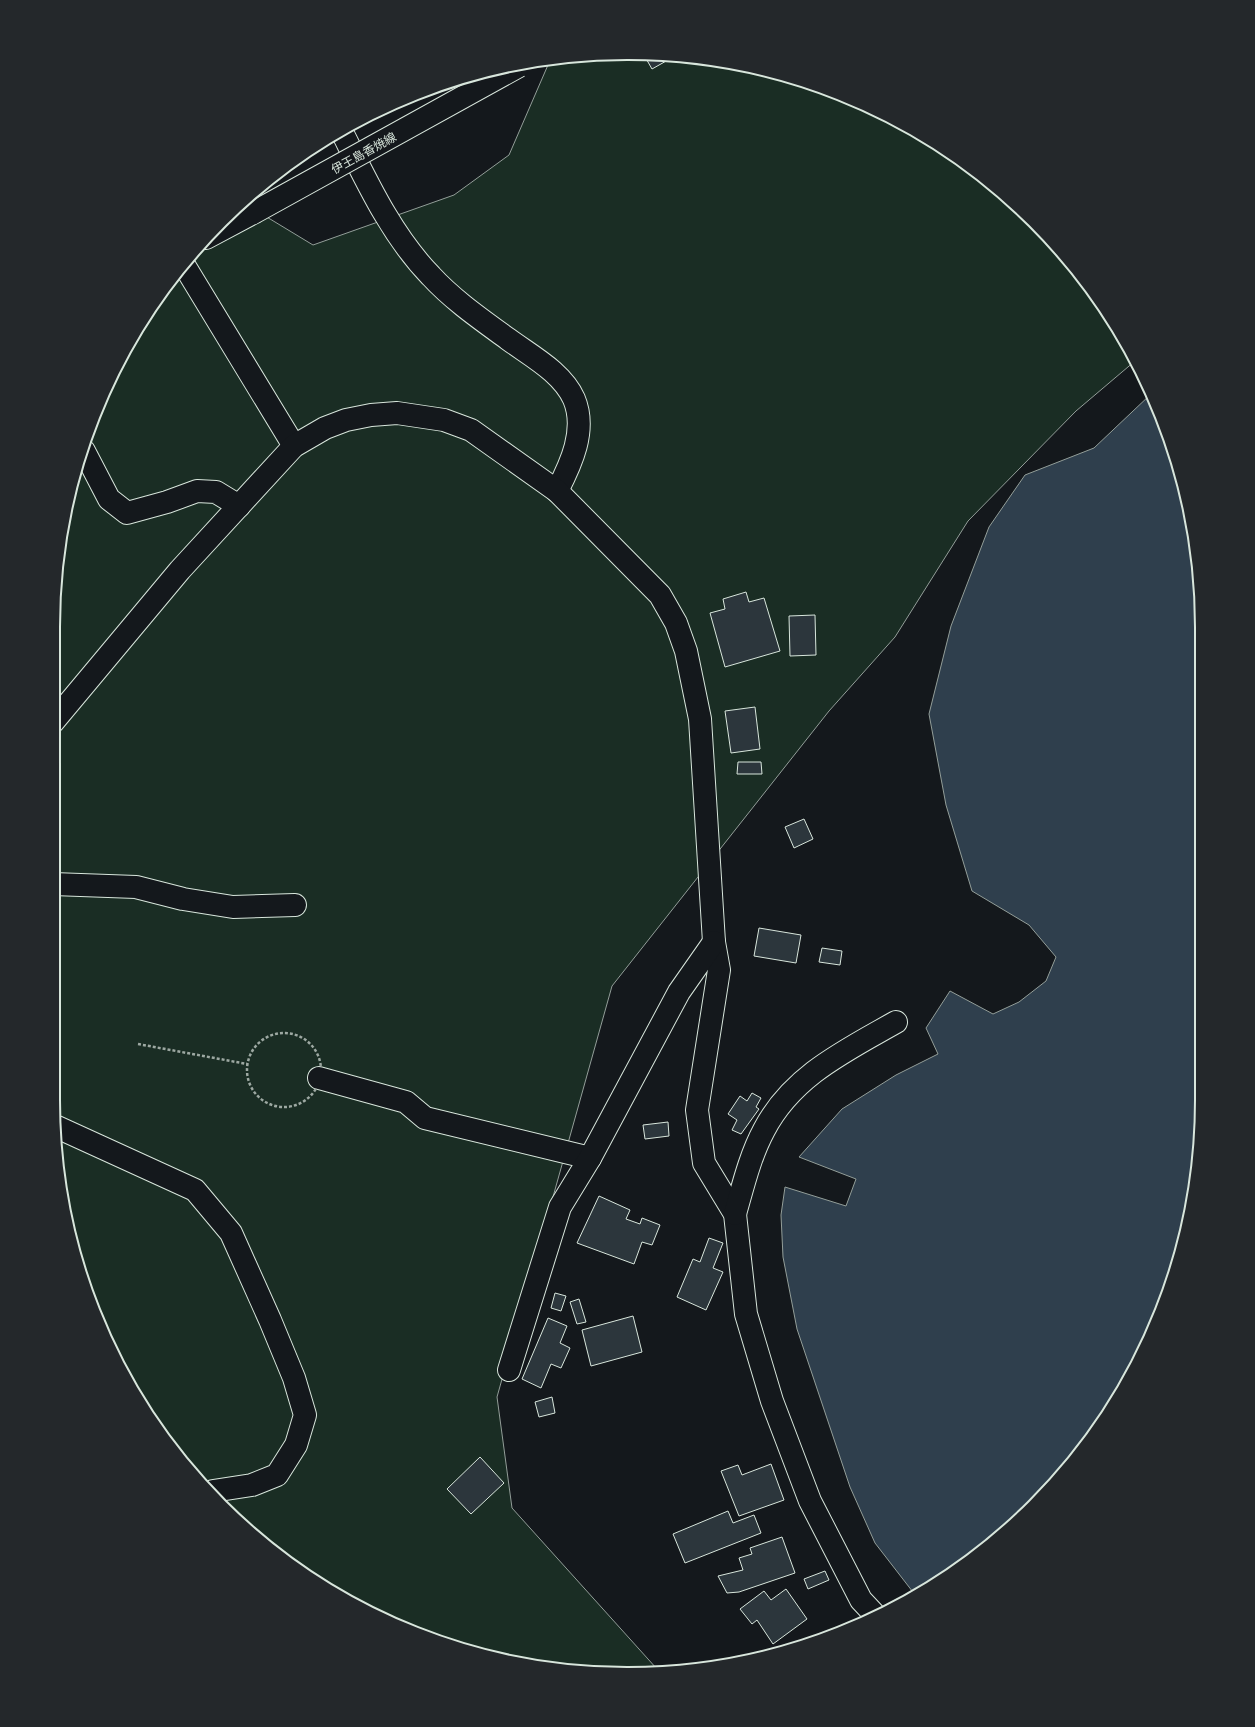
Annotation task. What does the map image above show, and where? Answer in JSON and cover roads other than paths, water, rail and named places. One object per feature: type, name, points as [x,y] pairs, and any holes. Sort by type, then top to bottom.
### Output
[{"type":"street","name":"伊王島香焼線","points":[[223,229],[507,73]]},
{"type":"street","points":[[344,136],[395,231],[431,276],[481,320],[556,375],[568,387],[575,401],[579,425],[572,461],[557,491]]},
{"type":"street","points":[[187,270],[294,446]]},
{"type":"street","points":[[60,714],[180,570],[294,446],[325,428],[346,420],[371,415],[397,413],[444,420],[471,430],[557,491],[660,595],[676,623],[686,651],[700,719],[714,942],[719,970],[697,1110],[704,1163],[735,1214]]},
{"type":"street","points":[[87,456],[109,499],[127,513],[167,502],[197,491],[216,492],[239,506]]},
{"type":"street","points":[[60,884],[136,887],[183,898],[233,907],[295,905]]},
{"type":"street","points":[[509,1370],[560,1207],[590,1158],[679,992],[714,942]]},
{"type":"street","points":[[871,1611],[860,1600],[810,1501],[772,1400],[746,1314],[735,1214],[751,1162],[764,1130],[793,1089],[825,1062],[896,1022]]},
{"type":"street","points":[[319,1078],[406,1102],[425,1118],[590,1158]]},
{"type":"street","points":[[61,1129],[194,1190],[231,1233],[273,1327],[294,1378],[305,1415],[296,1444],[277,1474],[252,1485],[216,1490]]},
{"type":"water","points":[[1146,398],[1165,445],[1176,481],[1190,553],[1194,590],[1195,628],[1195,1100],[1194,1137],[1190,1174],[1176,1246],[1152,1317],[1119,1383],[1099,1415],[1078,1445],[1029,1501],[973,1550],[912,1591],[875,1543],[850,1487],[797,1329],[783,1257],[781,1215],[785,1187],[846,1206],[856,1179],[799,1157],[842,1109],[896,1075],[938,1054],[926,1028],[950,991],[993,1014],[1019,1002],[1046,981],[1056,957],[1029,925],[972,891],[946,805],[929,714],[951,626],[989,527],[1025,475],[1094,448]]}]
